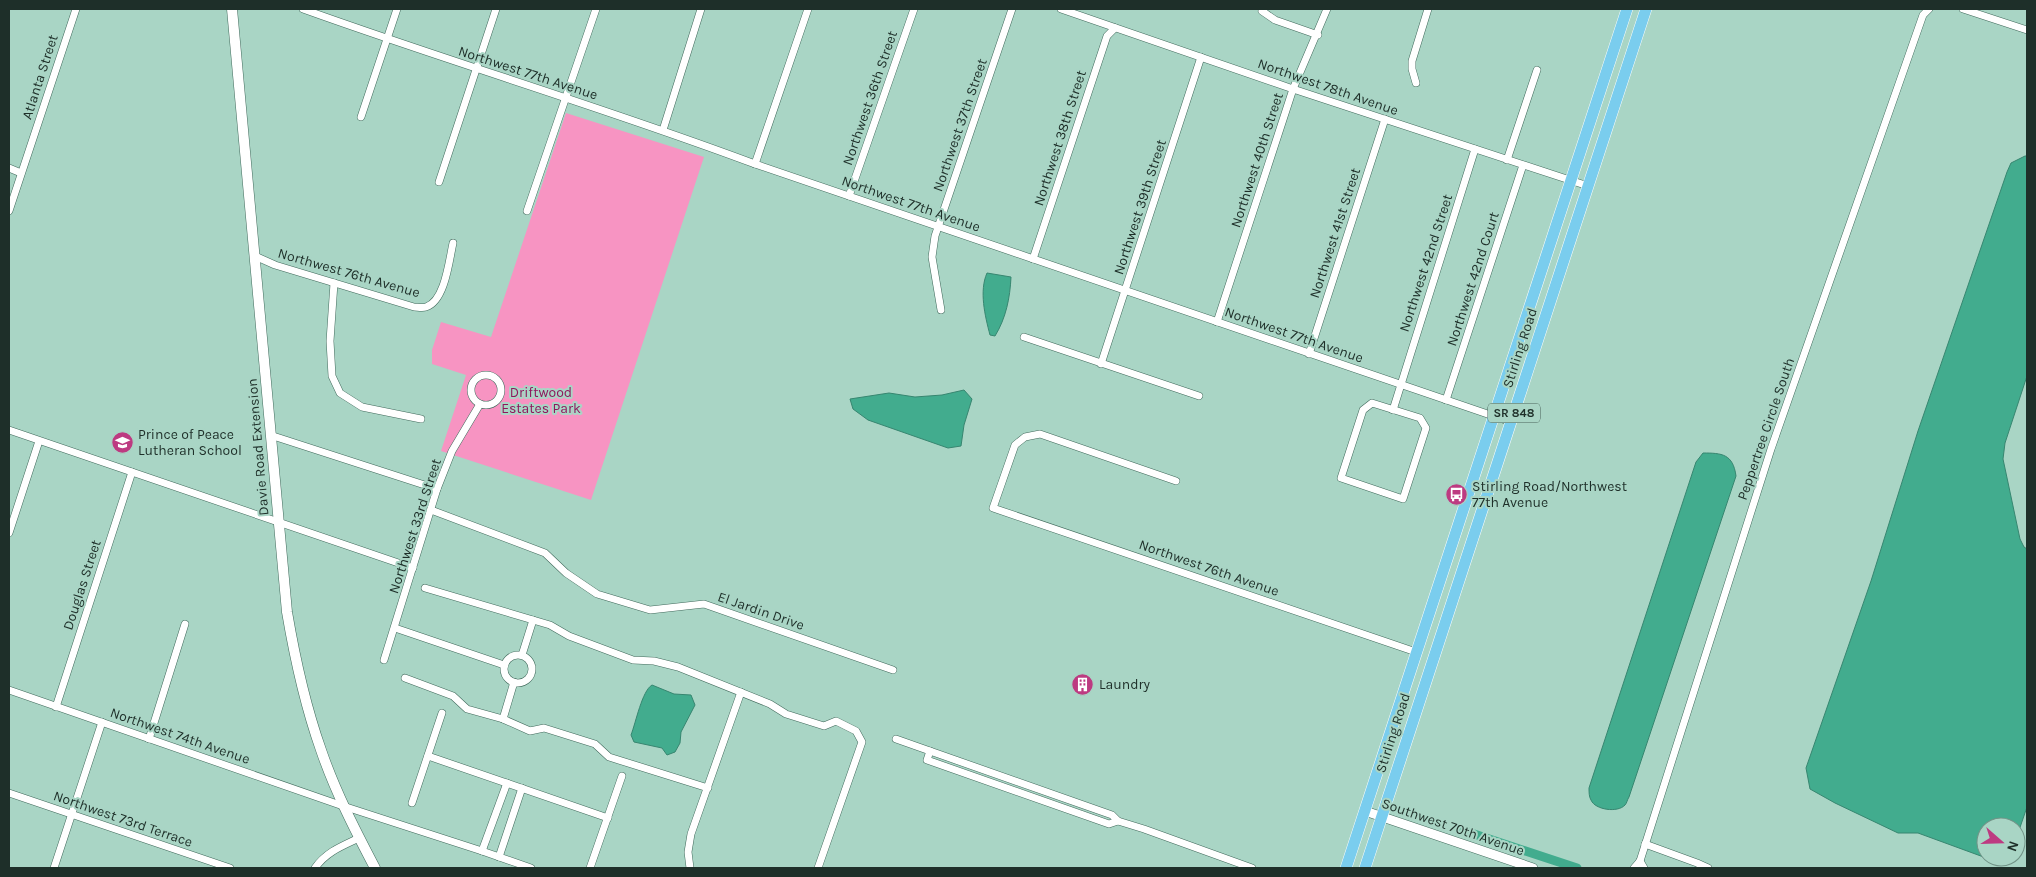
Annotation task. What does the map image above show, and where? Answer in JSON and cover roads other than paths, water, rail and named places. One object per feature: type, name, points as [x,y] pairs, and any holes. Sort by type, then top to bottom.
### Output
[{"type":"main road","name":"Davie Road Extension","points":[[232,9],[287,612],[296,666],[321,751],[343,806],[375,868]]},
{"type":"main road","name":"Stirling Road","points":[[1346,868],[1627,9]]},
{"type":"main road","name":"Stirling Road","points":[[1365,868],[1646,9]]},
{"type":"street","name":"Atlanta Street","points":[[9,211],[76,9]]},
{"type":"street","name":"Northwest 77th Avenue","points":[[303,9],[564,99],[663,130],[754,164],[1511,422]]},
{"type":"street","points":[[361,117],[397,9]]},
{"type":"street","points":[[439,182],[496,9]]},
{"type":"street","points":[[527,211],[596,9]]},
{"type":"street","points":[[663,130],[701,9]]},
{"type":"street","points":[[754,164],[808,9]]},
{"type":"street","name":"Northwest 36th Street","points":[[849,196],[914,9]]},
{"type":"street","name":"Northwest 37th Street","points":[[942,310],[932,256],[935,236],[1012,9]]},
{"type":"street","name":"Northwest 78th Avenue","points":[[1061,9],[1293,89],[1588,186]]},
{"type":"street","name":"Northwest 40th Street","points":[[1217,322],[1293,89],[1318,35],[1327,9]]},
{"type":"street","points":[[1416,83],[1412,61],[1428,9]]},
{"type":"street","name":"Peppertree Circle South","points":[[1634,868],[1642,865],[1645,844],[1771,449],[1923,15],[1929,9]]},
{"type":"street","points":[[1963,9],[2027,30]]},
{"type":"street","points":[[1262,10],[1275,20],[1318,35]]},
{"type":"street","name":"Northwest 38th Street","points":[[1034,259],[1107,36],[1115,28]]},
{"type":"street","name":"Northwest 39th Street","points":[[1101,364],[1201,57]]},
{"type":"street","points":[[1507,160],[1537,70]]},
{"type":"street","name":"Northwest 41st Street","points":[[1309,354],[1385,119]]},
{"type":"street","name":"Northwest 42nd Street","points":[[1393,410],[1475,149]]},
{"type":"street","name":"Northwest 42nd Court","points":[[1446,400],[1523,165]]},
{"type":"street","points":[[9,168],[21,172]]},
{"type":"street","name":"Northwest 76th Avenue","points":[[255,256],[275,265],[414,307],[426,307],[438,298],[445,280],[453,244]]},
{"type":"street","points":[[334,283],[330,341],[332,376],[340,393],[362,407],[421,419]]},
{"type":"street","points":[[1024,336],[1101,364],[1199,396]]},
{"type":"street","points":[[482,375],[491,376],[498,381],[501,389],[499,397],[493,403],[480,404],[471,395],[471,387],[475,379],[482,375]]},
{"type":"street","points":[[1372,403],[1393,410],[1420,418],[1426,428],[1402,499],[1341,478],[1363,410],[1372,403]]},
{"type":"street","name":"Northwest 33rd Street","points":[[384,660],[431,510],[452,451],[480,404]]},
{"type":"street","points":[[9,430],[413,568]]},
{"type":"street","name":"Northwest 76th Avenue","points":[[1176,481],[1040,434],[1025,437],[1015,444],[993,508],[1416,652]]},
{"type":"street","points":[[270,435],[438,489]]},
{"type":"street","points":[[9,533],[39,441]]},
{"type":"street","name":"Douglas Street","points":[[56,707],[132,472]]},
{"type":"street","name":"El Jardin Drive","points":[[431,510],[545,553],[566,573],[597,594],[650,610],[704,604],[893,670]]},
{"type":"street","points":[[425,588],[550,625],[569,636],[633,660],[654,661],[678,667],[770,704],[786,714],[824,726],[836,721],[856,731],[862,742],[818,868]]},
{"type":"street","points":[[522,655],[533,620]]},
{"type":"street","points":[[149,739],[185,624]]},
{"type":"street","points":[[395,628],[504,665]]},
{"type":"street","points":[[504,665],[511,657],[522,655]]},
{"type":"street","points":[[504,665],[506,676],[514,682],[524,681],[531,673],[530,662],[522,655]]},
{"type":"street","points":[[405,678],[453,696],[467,709],[503,719],[530,731],[544,728],[594,744],[609,757],[708,788]]},
{"type":"street","points":[[503,719],[514,682]]},
{"type":"street","name":"Northwest 74th Avenue","points":[[9,690],[343,806],[530,868]]},
{"type":"street","points":[[690,868],[688,852],[691,834],[741,692]]},
{"type":"street","points":[[412,803],[442,713]]},
{"type":"street","points":[[54,868],[102,722]]},
{"type":"street","points":[[896,739],[930,751],[927,760],[1096,820],[1109,824],[1118,821],[1252,868]]},
{"type":"street","points":[[428,756],[608,818]]},
{"type":"street","points":[[590,868],[622,776]]},
{"type":"street","points":[[482,851],[507,783]]},
{"type":"street","points":[[499,857],[522,788]]},
{"type":"street","name":"Northwest 73rd Terrace","points":[[9,793],[230,868]]},
{"type":"street","name":"Southwest 70th Avenue","points":[[1365,812],[1533,868]]},
{"type":"street","points":[[315,868],[321,859],[331,852],[360,838]]},
{"type":"street","points":[[1645,844],[1708,868]]},
{"type":"waterway","points":[[1459,829],[1577,868]]},
{"type":"place","name":"Prince of Peace Lutheran School","points":[[122,442]]},
{"type":"place","name":"Stirling Road/Northwest 77th Avenue","points":[[1456,494]]},
{"type":"place","name":"Laundry","points":[[1083,684]]},
{"type":"park label","name":"Driftwood Estates Park","points":[[541,400]]}]
